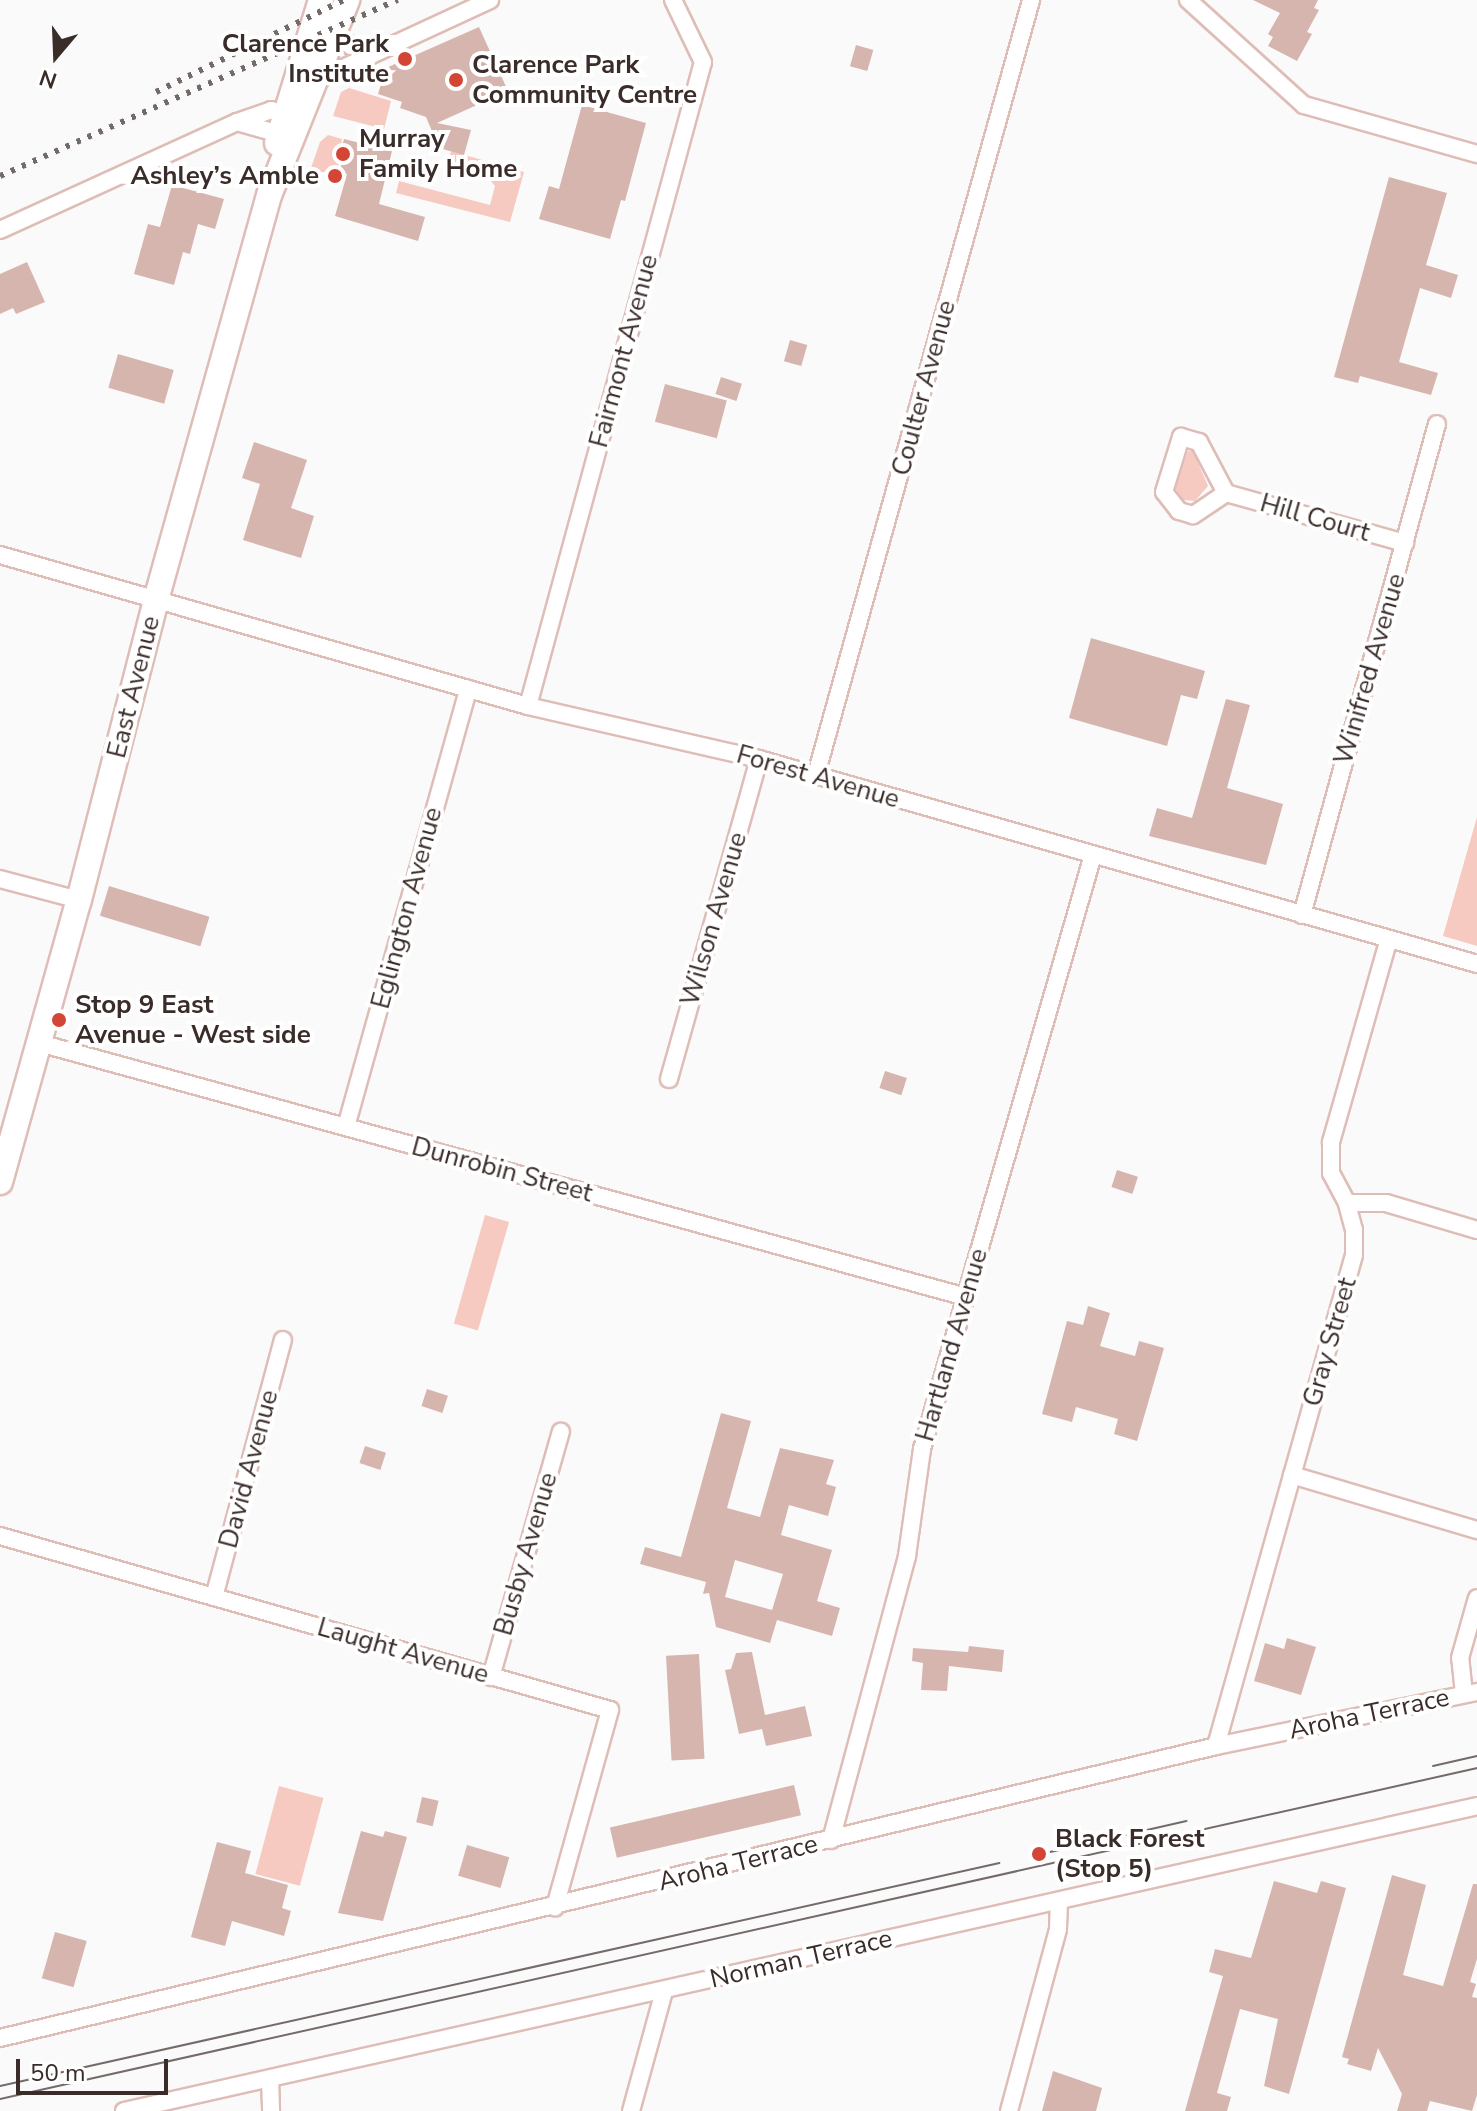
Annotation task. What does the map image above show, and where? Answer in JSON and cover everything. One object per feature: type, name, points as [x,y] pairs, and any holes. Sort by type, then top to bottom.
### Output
[{"type":"street","name":"East Avenue","points":[[270,193],[281,124],[321,0]]},
{"type":"street","name":"East Avenue","points":[[0,1182],[79,900],[156,600],[270,193],[347,0]]},
{"type":"street","points":[[315,81],[490,0]]},
{"type":"street","name":"Fairmont Avenue","points":[[528,706],[703,62],[673,0]]},
{"type":"street","name":"Coulter Avenue","points":[[816,775],[1031,0]]},
{"type":"street","points":[[1188,0],[1304,105],[1477,154]]},
{"type":"street","points":[[335,34],[351,46],[381,49]]},
{"type":"street","points":[[0,230],[237,122],[281,124]]},
{"type":"street","name":"Winifred Avenue","points":[[1302,915],[1437,424]]},
{"type":"street","name":"Hill Court","points":[[1226,493],[1193,515],[1179,511],[1164,492],[1181,437],[1199,442],[1226,493],[1405,543]]},
{"type":"street","name":"Forest Avenue","points":[[0,555],[528,706],[759,759],[1477,964]]},
{"type":"street","name":"Eglington Avenue","points":[[346,1127],[468,689]]},
{"type":"street","name":"Wilson Avenue","points":[[669,1079],[759,759]]},
{"type":"street","name":"Hartland Avenue","points":[[831,1840],[907,1556],[922,1449],[1093,855]]},
{"type":"street","points":[[0,879],[79,900]]},
{"type":"street","name":"Gray Street","points":[[1216,1746],[1354,1255],[1354,1230],[1347,1203],[1331,1173],[1331,1142],[1389,939]]},
{"type":"street","name":"Dunrobin Street","points":[[39,1043],[966,1297]]},
{"type":"street","points":[[1347,1203],[1386,1203],[1477,1230]]},
{"type":"street","name":"David Avenue","points":[[214,1597],[283,1340]]},
{"type":"street","name":"Busby Avenue","points":[[491,1677],[561,1432]]},
{"type":"street","points":[[1292,1475],[1477,1530]]},
{"type":"street","name":"Laught Avenue","points":[[0,1536],[610,1710],[555,1907]]},
{"type":"street","points":[[1470,1693],[1460,1658],[1477,1598]]},
{"type":"street","name":"Aroha Terrace","points":[[0,2038],[1216,1746],[1470,1693]]},
{"type":"street","name":"Norman Terrace","points":[[124,2111],[1477,1806]]},
{"type":"street","points":[[1009,2111],[1058,1929],[1059,1902]]},
{"type":"street","points":[[631,2111],[664,1991]]},
{"type":"street","points":[[270,2079],[271,2111]]},
{"type":"shaded area","points":[[349,88],[391,101],[384,129],[333,116],[341,92]]},
{"type":"shaded area","points":[[328,135],[342,139],[337,177],[310,171],[320,142]]},
{"type":"shaded area","points":[[451,151],[524,172],[510,222],[396,193],[399,181],[490,205],[495,186],[486,175],[448,164]]},
{"type":"shaded area","points":[[1188,451],[1193,451],[1208,486],[1195,501],[1183,500],[1175,488]]},
{"type":"shaded area","points":[[1477,817],[1477,946],[1443,936]]},
{"type":"shaded area","points":[[485,1215],[509,1222],[478,1331],[454,1324]]},
{"type":"shaded area","points":[[279,1786],[323,1798],[300,1886],[255,1874]]},
{"type":"building","points":[[1253,0],[1318,0],[1314,8],[1319,10],[1307,32],[1312,34],[1297,61],[1268,46],[1273,37],[1268,34],[1280,13]]},
{"type":"building","points":[[479,27],[508,91],[437,123],[471,130],[464,155],[439,148],[426,117],[400,108],[402,102],[378,94],[386,68]]},
{"type":"building","points":[[856,45],[873,50],[867,71],[850,66]]},
{"type":"building","points":[[582,105],[646,123],[625,201],[621,200],[610,239],[539,219],[549,186],[559,189]]},
{"type":"building","points":[[344,139],[392,151],[379,204],[425,217],[418,241],[335,216],[347,174],[340,172],[342,161],[338,160]]},
{"type":"building","points":[[1389,177],[1447,193],[1426,265],[1458,275],[1451,298],[1420,288],[1399,362],[1438,373],[1431,395],[1360,376],[1358,383],[1334,377]]},
{"type":"building","points":[[172,185],[224,199],[215,229],[198,224],[190,254],[183,252],[174,285],[134,274],[148,224],[160,227]]},
{"type":"building","points":[[27,262],[45,302],[16,314],[13,308],[0,314],[0,274]]},
{"type":"building","points":[[790,340],[807,345],[801,366],[784,361]]},
{"type":"building","points":[[118,354],[174,370],[164,404],[108,388]]},
{"type":"building","points":[[721,377],[742,384],[736,401],[715,394]]},
{"type":"building","points":[[665,384],[727,401],[717,438],[655,422]]},
{"type":"building","points":[[254,442],[307,460],[291,508],[314,516],[301,558],[243,540],[260,484],[242,478]]},
{"type":"building","points":[[1091,638],[1205,671],[1197,699],[1181,695],[1167,746],[1069,718]]},
{"type":"building","points":[[1226,699],[1250,705],[1227,788],[1283,804],[1266,865],[1149,836],[1157,808],[1192,818]]},
{"type":"building","points":[[109,886],[209,917],[200,946],[100,916]]},
{"type":"building","points":[[885,1071],[907,1078],[901,1095],[879,1088]]},
{"type":"building","points":[[1117,1170],[1138,1177],[1132,1194],[1111,1187]]},
{"type":"building","points":[[1088,1306],[1110,1313],[1100,1346],[1135,1356],[1139,1341],[1164,1348],[1137,1441],[1114,1434],[1118,1419],[1076,1407],[1072,1422],[1042,1414],[1067,1321],[1083,1325]]},
{"type":"building","points":[[427,1389],[448,1396],[442,1413],[421,1406]]},
{"type":"building","points":[[721,1413],[751,1421],[727,1508],[760,1517],[780,1448],[834,1460],[826,1484],[836,1487],[828,1516],[789,1505],[781,1535],[832,1550],[817,1601],[840,1608],[832,1636],[777,1620],[770,1643],[716,1627],[709,1593],[703,1594],[706,1582],[640,1564],[645,1547],[681,1557]],"holes":[[[735,1560],[783,1574],[772,1610],[725,1597]]]},
{"type":"building","points":[[365,1446],[386,1453],[380,1470],[359,1463]]},
{"type":"building","points":[[1287,1638],[1316,1647],[1301,1695],[1254,1681],[1265,1643],[1284,1649]]},
{"type":"building","points":[[969,1646],[1004,1650],[1002,1672],[949,1666],[947,1691],[921,1690],[923,1663],[912,1661],[913,1648],[968,1652]]},
{"type":"building","points":[[752,1652],[765,1715],[805,1706],[812,1736],[766,1746],[762,1729],[739,1734],[725,1670],[731,1669],[736,1653]]},
{"type":"building","points":[[699,1654],[704,1759],[672,1761],[666,1656]]},
{"type":"building","points":[[794,1785],[801,1815],[617,1858],[610,1828]]},
{"type":"building","points":[[422,1797],[439,1801],[433,1826],[416,1822]]},
{"type":"building","points":[[361,1831],[383,1837],[385,1831],[407,1837],[383,1921],[338,1913]]},
{"type":"building","points":[[217,1842],[251,1851],[245,1873],[288,1885],[282,1908],[291,1911],[284,1936],[232,1921],[225,1946],[191,1937]]},
{"type":"building","points":[[467,1845],[509,1857],[500,1888],[458,1876]]},
{"type":"building","points":[[1392,1875],[1426,1885],[1403,1975],[1443,1986],[1473,1884],[1477,1884],[1477,1959],[1470,1982],[1476,1984],[1472,1997],[1477,1998],[1477,2095],[1472,2111],[1430,2101],[1427,2111],[1397,2111],[1402,2094],[1378,2048],[1371,2071],[1347,2064],[1349,2059],[1342,2057]]},
{"type":"building","points":[[1274,1881],[1317,1893],[1321,1881],[1346,1888],[1289,2094],[1264,2086],[1278,2019],[1240,2009],[1217,2093],[1231,2097],[1227,2111],[1185,2111],[1223,1976],[1209,1972],[1215,1949],[1251,1958]]},
{"type":"building","points":[[55,1932],[87,1941],[73,1987],[42,1978]]},
{"type":"building","points":[[1053,2071],[1102,2088],[1096,2111],[1042,2111]]},
{"type":"tram line","points":[[1433,1766],[1477,1756]]},
{"type":"tram line","points":[[0,2099],[1477,1768]]},
{"type":"tram line","points":[[1050,1852],[1187,1821]]},
{"type":"tram line","points":[[0,2086],[999,1863]]},
{"type":"railway","points":[[156,92],[344,0]]},
{"type":"railway","points":[[0,176],[398,0]]},
{"type":"place","name":"Clarence Park Institute","points":[[405,59]]},
{"type":"place","name":"Clarence Park Community Centre","points":[[456,80]]},
{"type":"place","name":"Murray Family Home","points":[[343,154]]},
{"type":"place","name":"Ashley’s Amble","points":[[335,176]]},
{"type":"place","name":"Stop 9 East Avenue - West side","points":[[59,1020]]},
{"type":"place","name":"Black Forest (Stop 5)","points":[[1039,1854]]}]
